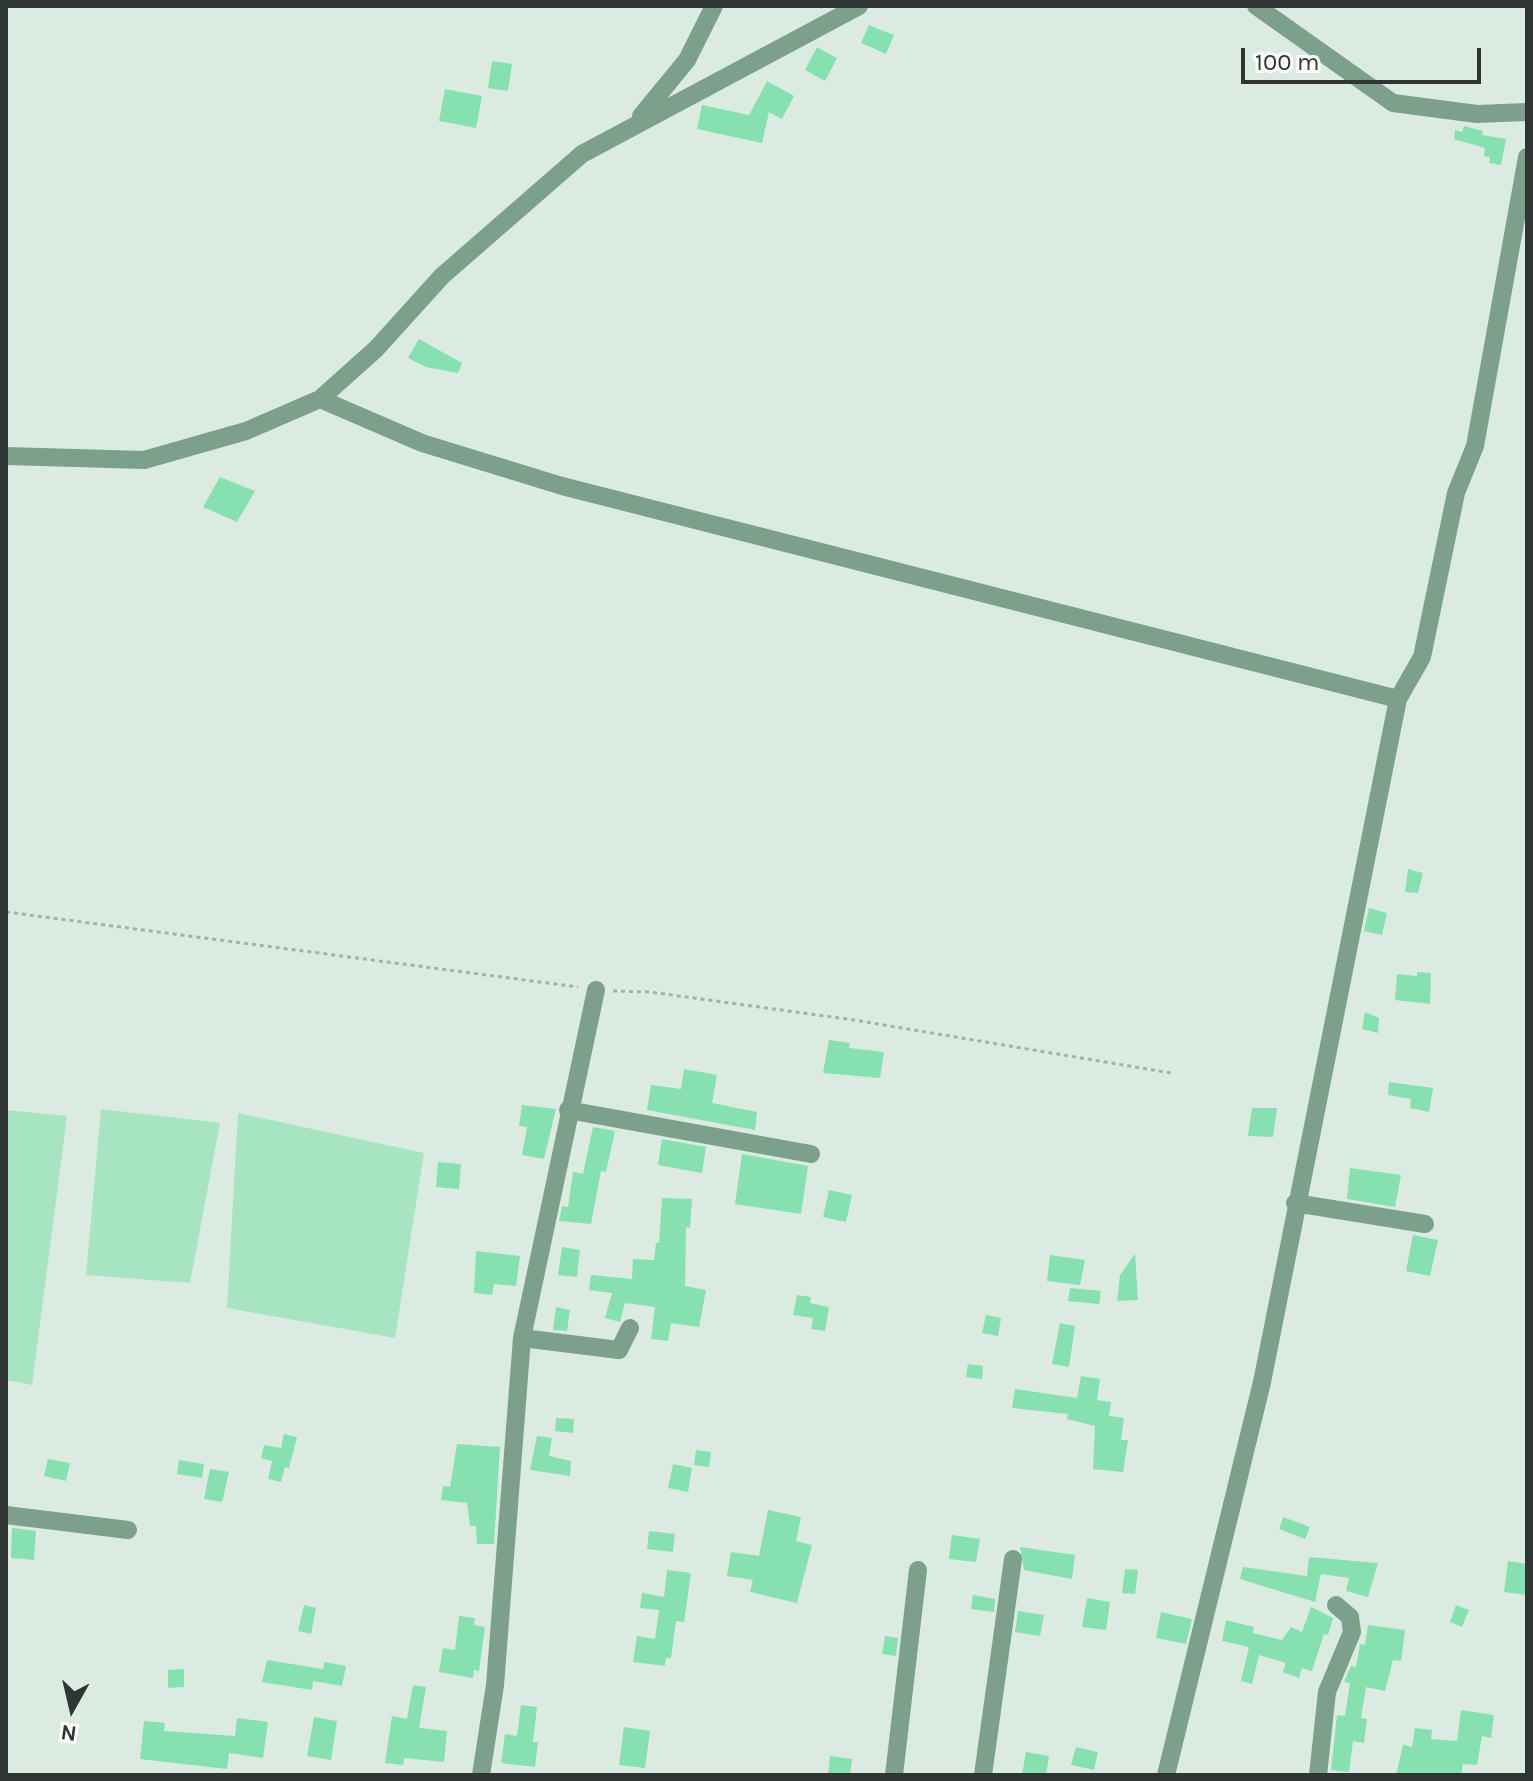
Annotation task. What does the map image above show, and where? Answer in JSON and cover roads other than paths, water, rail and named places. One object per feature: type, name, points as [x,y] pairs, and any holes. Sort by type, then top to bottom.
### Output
[{"type":"street","points":[[635,124],[687,60],[714,6]]},
{"type":"street","points":[[6,456],[144,460],[246,431],[320,399],[376,349],[453,265],[582,154],[859,6]]},
{"type":"street","points":[[1256,6],[1393,103],[1477,114],[1527,112]]},
{"type":"street","points":[[1166,1775],[1262,1382],[1295,1223],[1295,1203],[1398,699],[1422,657],[1456,493],[1475,446],[1527,157]]},
{"type":"street","points":[[320,399],[422,443],[562,486],[1398,699]]},
{"type":"street","points":[[481,1775],[495,1685],[522,1338],[568,1110],[596,990]]},
{"type":"street","points":[[568,1110],[811,1154]]},
{"type":"street","points":[[1295,1203],[1425,1224]]},
{"type":"street","points":[[522,1338],[619,1350],[630,1328]]},
{"type":"street","points":[[6,1515],[128,1530]]},
{"type":"street","points":[[983,1775],[1013,1559]]},
{"type":"street","points":[[894,1775],[918,1570]]},
{"type":"street","points":[[1318,1775],[1327,1692],[1352,1632],[1350,1617],[1336,1605]]}]
